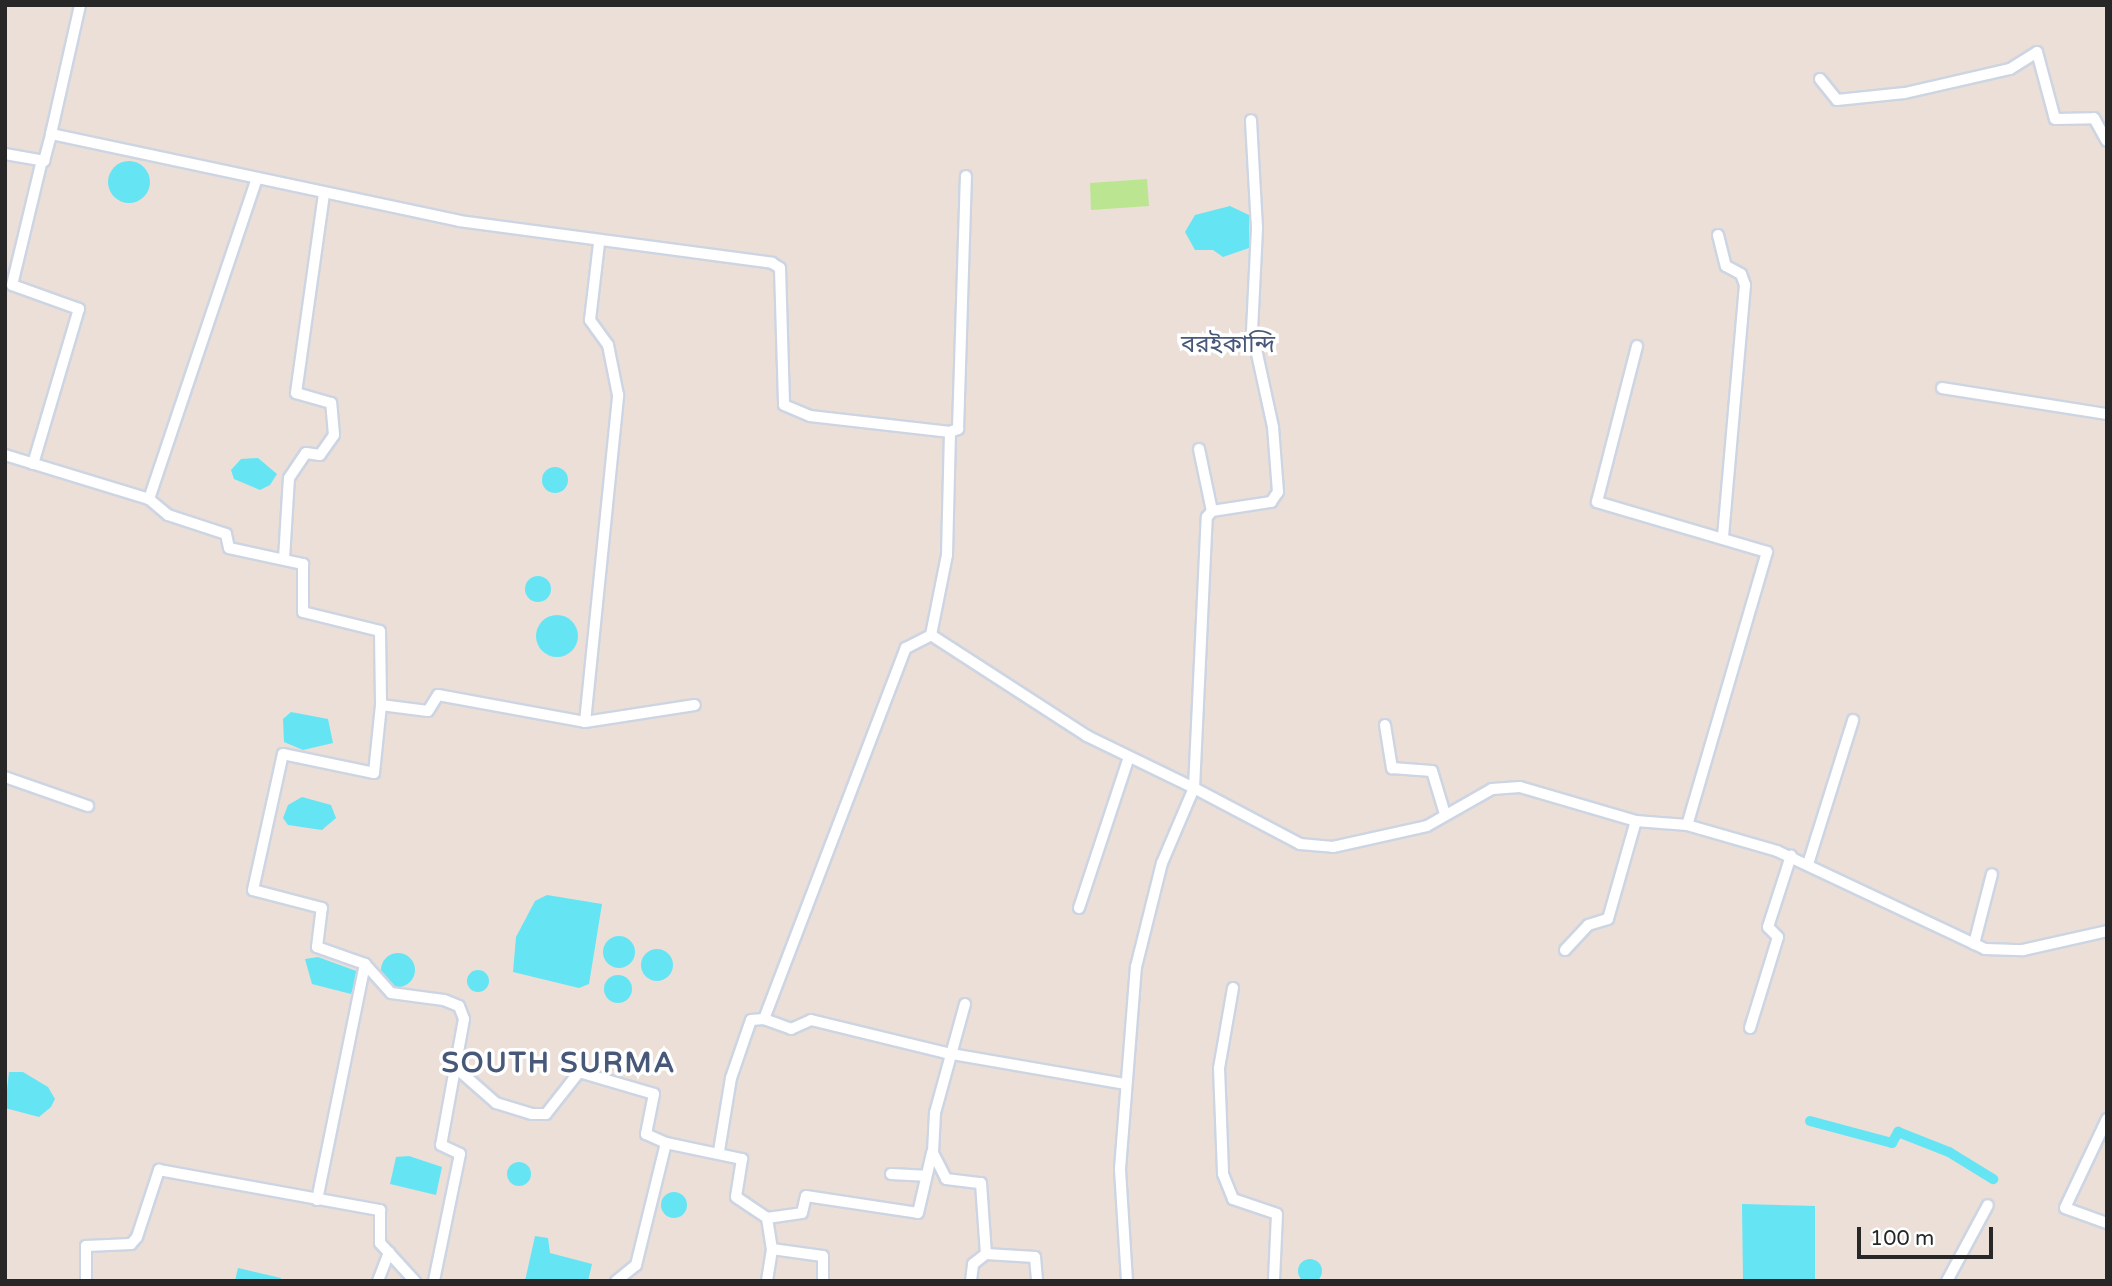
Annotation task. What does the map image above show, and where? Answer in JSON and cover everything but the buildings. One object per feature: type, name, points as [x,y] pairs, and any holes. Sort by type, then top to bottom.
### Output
[{"type":"street","points":[[33,464],[79,309],[12,285],[42,160],[51,134],[80,5]]},
{"type":"street","points":[[1820,79],[1837,100],[1905,93],[2010,69],[2038,52],[2055,119],[2094,118],[2107,141]]},
{"type":"street","points":[[1212,510],[1271,502],[1278,492],[1273,427],[1252,331],[1257,228],[1251,120]]},
{"type":"street","points":[[51,134],[324,194],[599,243],[772,263],[780,268],[784,405],[810,416],[950,432],[958,429],[966,176]]},
{"type":"street","points":[[5,154],[42,160]]},
{"type":"street","points":[[149,499],[257,179]]},
{"type":"street","points":[[284,559],[289,478],[306,453],[320,454],[334,435],[331,403],[296,393],[324,194]]},
{"type":"street","points":[[1718,235],[1726,265],[1741,274],[1745,285],[1723,537]]},
{"type":"street","points":[[585,722],[618,395],[608,345],[590,320],[599,243]]},
{"type":"street","points":[[1637,346],[1597,502],[1764,549],[1768,558],[1687,825]]},
{"type":"street","points":[[1942,388],[2107,414]]},
{"type":"street","points":[[932,635],[947,555],[950,432]]},
{"type":"street","points":[[1127,1281],[1121,1169],[1125,1083],[1140,938],[1194,788],[1212,510],[1199,449]]},
{"type":"street","points":[[5,455],[149,499],[169,515],[226,534],[229,548],[303,564],[303,612],[380,631],[381,705],[374,773],[283,754],[253,890],[322,908],[317,947],[365,964],[391,993],[459,1006],[464,1019],[441,1145],[460,1154],[434,1281]]},
{"type":"street","points":[[932,635],[1129,757],[1300,844],[1332,847],[1398,834],[1445,814],[1492,789],[1520,787],[1636,821],[1687,825],[1790,856],[1974,944],[2001,952],[2107,931]]},
{"type":"street","points":[[764,1019],[906,648],[932,635]]},
{"type":"street","points":[[381,705],[428,711],[438,695],[585,722],[695,705]]},
{"type":"street","points":[[1808,864],[1853,720]]},
{"type":"street","points":[[1385,725],[1392,768],[1432,771],[1445,814]]},
{"type":"street","points":[[1079,908],[1129,757]]},
{"type":"street","points":[[5,777],[88,806]]},
{"type":"street","points":[[1565,950],[1588,925],[1608,919],[1636,821]]},
{"type":"street","points":[[1750,1028],[1778,937],[1768,928],[1790,856]]},
{"type":"street","points":[[1974,944],[1992,874]]},
{"type":"street","points":[[317,1200],[365,964]]},
{"type":"street","points":[[1233,988],[1219,1068],[1223,1174],[1233,1199],[1277,1214],[1275,1281]]},
{"type":"street","points":[[455,1067],[496,1103],[531,1114],[546,1114],[579,1072],[653,1094],[646,1134],[666,1143],[719,1151],[744,1161],[736,1197],[767,1218],[802,1213],[806,1196],[918,1213],[925,1175],[933,1153],[935,1113],[965,1004]]},
{"type":"street","points":[[719,1151],[739,1054],[751,1020],[764,1019],[791,1029],[811,1020],[953,1054],[1125,1083]]},
{"type":"street","points":[[2107,1119],[2066,1208],[2107,1223]]},
{"type":"street","points":[[616,1281],[636,1265],[666,1143]]},
{"type":"street","points":[[933,1153],[946,1179],[981,1183],[986,1254]]},
{"type":"street","points":[[86,1281],[86,1247],[131,1244],[159,1170],[380,1210],[380,1242],[415,1281]]},
{"type":"street","points":[[891,1174],[925,1175]]},
{"type":"street","points":[[1947,1281],[1988,1205]]},
{"type":"street","points":[[766,1281],[772,1249],[767,1218]]},
{"type":"street","points":[[772,1249],[823,1256],[822,1281]]},
{"type":"street","points":[[378,1281],[389,1252]]},
{"type":"street","points":[[971,1281],[973,1264],[986,1254],[1035,1257],[1037,1281]]},
{"type":"green space","points":[[1147,179],[1149,206],[1091,210],[1090,183]]},
{"type":"water","points":[[129,161],[144,167],[150,182],[144,197],[129,203],[114,197],[108,182],[114,167]]},
{"type":"water","points":[[1230,206],[1249,215],[1249,248],[1223,257],[1213,250],[1195,250],[1185,232],[1195,215]]},
{"type":"water","points":[[258,458],[277,474],[270,485],[260,490],[234,479],[231,470],[241,459]]},
{"type":"water","points":[[555,467],[565,470],[568,480],[565,490],[555,493],[545,490],[542,480],[545,470]]},
{"type":"water","points":[[538,576],[547,580],[551,589],[547,598],[538,602],[529,598],[525,589],[529,580]]},
{"type":"water","points":[[557,615],[572,621],[578,636],[572,651],[557,657],[542,651],[536,636],[542,621]]},
{"type":"water","points":[[291,712],[328,719],[333,743],[303,750],[284,742],[283,719]]},
{"type":"water","points":[[302,797],[331,805],[336,818],[322,830],[288,825],[283,818],[288,805]]},
{"type":"water","points":[[547,895],[602,904],[589,984],[579,988],[513,972],[516,937],[535,901]]},
{"type":"water","points":[[619,936],[630,941],[635,952],[630,963],[619,968],[608,963],[603,952],[608,941]]},
{"type":"water","points":[[657,949],[668,954],[673,965],[668,976],[657,981],[646,976],[641,965],[646,954]]},
{"type":"water","points":[[398,953],[410,958],[415,970],[410,982],[398,987],[386,982],[381,970],[386,958]]},
{"type":"water","points":[[318,957],[359,972],[351,994],[312,984],[305,959]]},
{"type":"water","points":[[478,970],[486,973],[489,981],[486,989],[478,992],[470,989],[467,981],[470,973]]},
{"type":"water","points":[[618,975],[628,979],[632,989],[628,999],[618,1003],[608,999],[604,989],[608,979]]},
{"type":"water","points":[[9,1072],[23,1072],[48,1087],[55,1099],[51,1107],[39,1117],[5,1108]]},
{"type":"water","points":[[409,1156],[442,1167],[436,1195],[390,1184],[396,1157]]},
{"type":"water","points":[[519,1162],[530,1169],[531,1174],[524,1185],[519,1186],[508,1179],[507,1174],[514,1163]]},
{"type":"water","points":[[674,1192],[683,1196],[687,1205],[683,1214],[674,1218],[665,1214],[661,1205],[665,1196]]},
{"type":"water","points":[[1742,1204],[1815,1206],[1815,1281],[1743,1281]]},
{"type":"water","points":[[535,1236],[548,1238],[550,1253],[592,1264],[588,1281],[525,1281]]},
{"type":"water","points":[[1305,1259],[1315,1259],[1322,1266],[1322,1276],[1315,1283],[1305,1283],[1298,1276],[1298,1266]]},
{"type":"water","points":[[238,1268],[281,1278],[280,1281],[235,1281]]},
{"type":"waterway","points":[[1810,1121],[1892,1143],[1898,1132],[1949,1152],[1993,1179]]},
{"type":"district","name":"বরইকান্দি","points":[[1228,345]]},
{"type":"district","name":"SOUTH SURMA","points":[[559,1063]]}]
